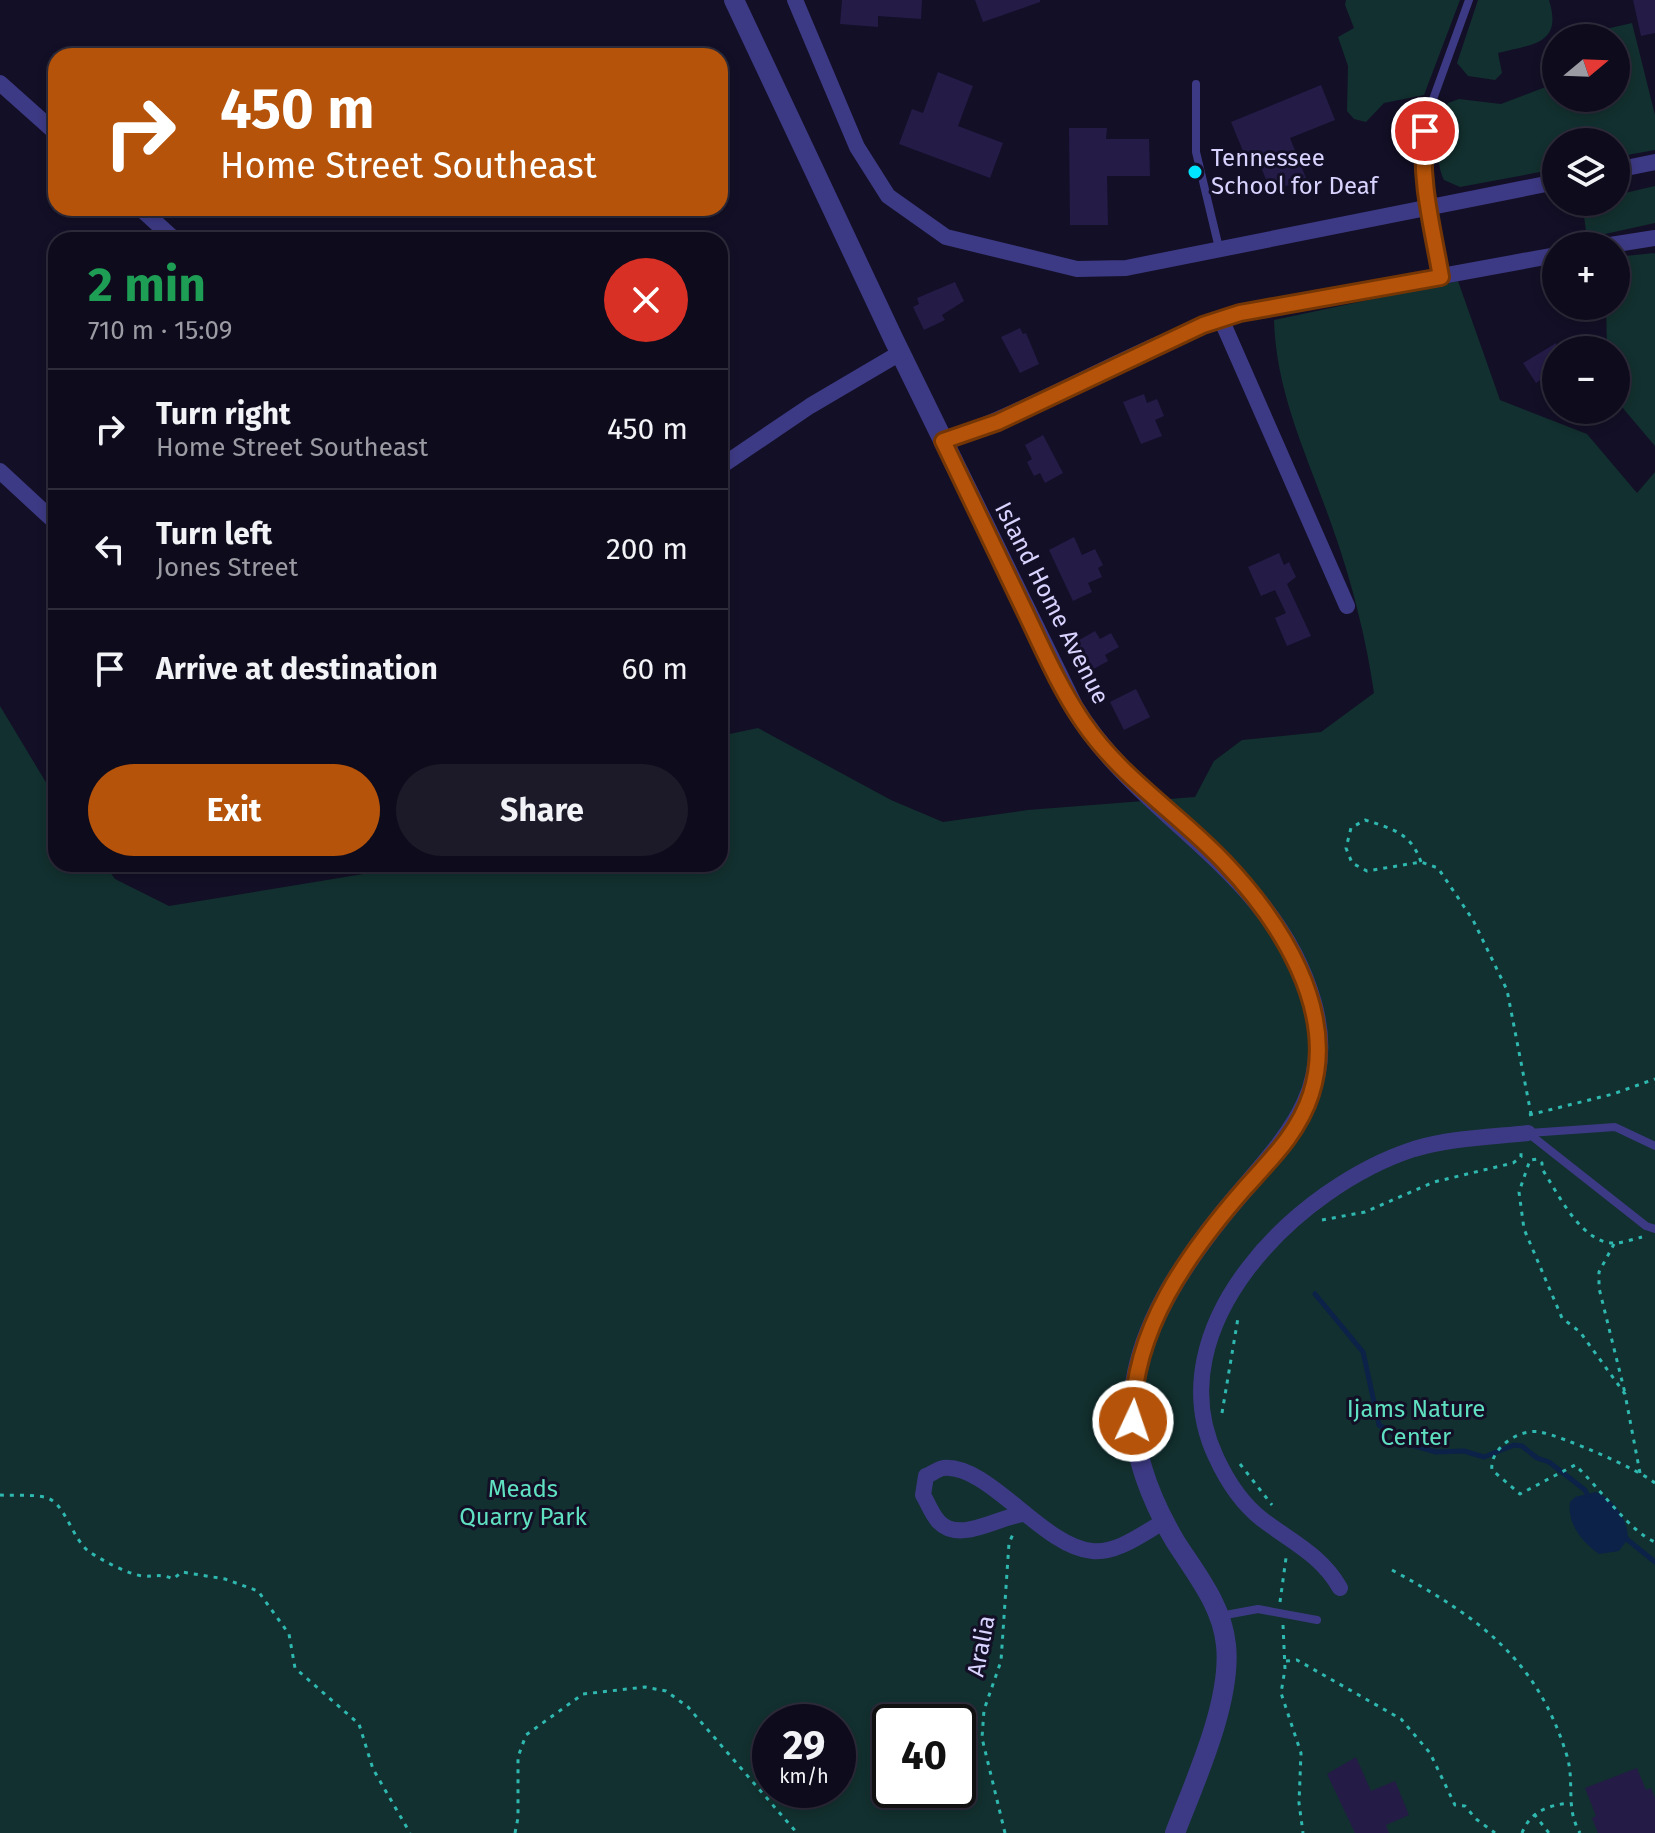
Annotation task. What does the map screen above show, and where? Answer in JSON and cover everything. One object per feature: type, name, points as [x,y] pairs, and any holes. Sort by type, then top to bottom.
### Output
[{"type":"street","name":"Island Home Avenue","points":[[734,0],[900,353],[1081,719],[1124,770],[1223,861],[1249,891],[1297,966],[1315,1018],[1316,1071],[1302,1116],[1186,1265],[1151,1328],[1140,1358],[1134,1389],[1135,1437],[1145,1480],[1219,1617],[1227,1649],[1224,1683],[1213,1727],[1175,1833]]},
{"type":"street","points":[[795,0],[857,147],[888,196],[946,237],[1077,269],[1126,268],[1542,185]]},
{"type":"street","points":[[0,83],[48,126]]},
{"type":"street","points":[[1630,167],[1655,162]]},
{"type":"street","points":[[149,216],[166,232]]},
{"type":"street","points":[[1630,242],[1655,238]]},
{"type":"street","points":[[943,441],[998,422],[1221,319],[1542,258]]},
{"type":"street","points":[[1221,319],[1347,606]]},
{"type":"street","points":[[728,462],[810,406],[900,353]]},
{"type":"street","points":[[0,471],[48,516]]},
{"type":"street","points":[[1340,1588],[1322,1562],[1255,1513],[1239,1496],[1222,1469],[1208,1435],[1203,1400],[1204,1364],[1213,1327],[1226,1298],[1243,1273],[1285,1230],[1316,1204],[1371,1167],[1435,1144],[1523,1133]]},
{"type":"street","points":[[1024,1514],[1005,1516],[975,1529],[957,1531],[940,1524],[923,1495],[926,1476],[942,1468],[963,1471],[995,1490],[1024,1514],[1091,1552],[1119,1547],[1165,1521]]},
{"type":"lane","points":[[1441,277],[1423,148],[1428,113],[1469,0]]},
{"type":"lane","points":[[1196,84],[1196,152],[1219,248]]},
{"type":"lane","points":[[1523,1133],[1615,1127],[1655,1146]]},
{"type":"lane","points":[[1523,1133],[1652,1231]]},
{"type":"lane","points":[[1219,1617],[1258,1609],[1317,1620]]},
{"type":"path","points":[[1421,862],[1417,848],[1403,832],[1365,820],[1351,828],[1346,848],[1352,863],[1367,871],[1421,862],[1438,868],[1454,890],[1491,953],[1507,990],[1531,1114]]},
{"type":"path","points":[[1313,1226],[1327,1219],[1365,1212],[1434,1182],[1513,1163],[1521,1157],[1523,1133],[1519,1121],[1531,1114],[1613,1094],[1655,1079]]},
{"type":"path","points":[[1521,1157],[1538,1159],[1581,1227],[1614,1244]]},
{"type":"path","points":[[1530,1160],[1519,1192],[1524,1229],[1562,1318],[1580,1332],[1625,1394]]},
{"type":"path","points":[[1640,1473],[1625,1394],[1599,1288],[1599,1272],[1614,1244],[1652,1231]]},
{"type":"path","points":[[1222,1416],[1229,1358],[1241,1306]]},
{"type":"path","points":[[1655,1483],[1640,1473],[1540,1432],[1519,1436],[1500,1447],[1492,1470],[1520,1494],[1571,1466],[1602,1490],[1638,1535],[1655,1542]]},
{"type":"path","points":[[1237,1461],[1280,1518],[1287,1547],[1280,1596],[1286,1661],[1281,1693],[1301,1753],[1299,1803],[1303,1833]]},
{"type":"path","points":[[0,1495],[47,1497],[57,1504],[82,1546],[132,1572],[143,1576],[160,1573],[173,1579],[182,1572],[225,1579],[258,1591],[289,1634],[295,1668],[359,1724],[373,1769],[410,1833]]},
{"type":"path","name":"Aralia","points":[[1005,1833],[982,1738],[984,1710],[1001,1661],[1009,1543],[1024,1514]]},
{"type":"path","points":[[1392,1570],[1465,1611],[1519,1662],[1559,1731],[1571,1770],[1570,1803],[1580,1833]]},
{"type":"path","points":[[1286,1661],[1297,1660],[1401,1719],[1430,1753],[1455,1805],[1465,1806],[1495,1833]]},
{"type":"path","points":[[515,1833],[518,1818],[518,1757],[526,1735],[583,1694],[645,1687],[666,1691],[688,1707],[797,1833]]},
{"type":"path","points":[[1522,1833],[1534,1814],[1553,1804],[1570,1803]]},
{"type":"path","points":[[1534,1814],[1549,1833]]},
{"type":"green space","points":[[1346,0],[1460,0],[1424,95],[1384,103],[1366,122],[1354,119],[1347,111],[1348,66],[1338,37],[1354,28]]},
{"type":"green space","points":[[1478,0],[1549,0],[1552,24],[1542,24],[1542,40],[1498,53],[1502,73],[1495,80],[1468,76],[1457,63]]},
{"type":"green space","points":[[1632,23],[1655,115],[1655,150],[1630,154],[1630,128],[1542,128],[1542,172],[1460,187],[1444,180],[1438,142],[1448,103],[1459,99],[1501,104],[1542,88],[1542,112],[1630,112],[1628,24]]},
{"type":"green space","points":[[1655,186],[1655,223],[1614,232],[1586,232],[1584,216],[1630,216],[1630,192]]},
{"type":"green space","points":[[1655,254],[1655,446],[1630,417],[1630,336],[1607,336],[1606,320],[1630,320],[1630,256]]},
{"type":"green space","points":[[1458,281],[1500,400],[1542,416],[1542,424],[1561,424],[1587,434],[1637,493],[1655,472],[1655,1833],[0,1833],[0,706],[48,786],[48,872],[110,872],[115,879],[169,906],[375,872],[728,872],[728,734],[758,728],[891,800],[943,822],[1028,810],[1195,797],[1214,761],[1242,740],[1321,732],[1374,693],[1362,630],[1345,567],[1295,425],[1281,374],[1274,320]]},
{"type":"water","points":[[1596,1492],[1614,1505],[1626,1524],[1628,1539],[1619,1551],[1599,1554],[1573,1525],[1570,1502],[1575,1497]]},
{"type":"building","points":[[842,0],[922,0],[921,19],[878,16],[878,27],[840,24]]},
{"type":"building","points":[[975,0],[1040,0],[1040,2],[983,22]]},
{"type":"building","points":[[1633,0],[1655,0],[1655,33],[1641,36]]},
{"type":"building","points":[[938,72],[973,86],[958,126],[1003,143],[990,178],[899,144],[912,109],[923,113]]},
{"type":"building","points":[[1321,85],[1335,120],[1290,138],[1306,178],[1271,192],[1255,152],[1245,156],[1231,122]]},
{"type":"building","points":[[1069,128],[1107,128],[1106,139],[1149,139],[1150,176],[1107,176],[1108,225],[1070,225]]},
{"type":"building","points":[[955,282],[964,301],[942,315],[945,320],[924,330],[913,307],[919,304],[917,298]]},
{"type":"building","points":[[1020,328],[1023,334],[1026,333],[1039,364],[1020,373],[1001,337]]},
{"type":"building","points":[[1542,351],[1542,379],[1536,383],[1523,363]]},
{"type":"building","points":[[1144,394],[1147,403],[1157,399],[1164,416],[1155,420],[1162,436],[1141,444],[1123,402]]},
{"type":"building","points":[[1043,435],[1063,473],[1045,483],[1040,473],[1034,476],[1027,462],[1032,459],[1025,445]]},
{"type":"building","points":[[1074,537],[1082,555],[1095,549],[1103,565],[1098,568],[1102,577],[1088,583],[1092,592],[1073,601],[1049,550]]},
{"type":"building","points":[[1279,553],[1284,565],[1289,562],[1296,577],[1287,584],[1311,636],[1287,646],[1275,618],[1286,613],[1275,590],[1261,596],[1248,567]]},
{"type":"building","points":[[1095,631],[1100,639],[1111,633],[1119,647],[1105,655],[1108,661],[1090,671],[1074,643]]},
{"type":"building","points":[[1136,689],[1150,717],[1124,730],[1110,702]]},
{"type":"building","points":[[1356,1757],[1371,1791],[1395,1781],[1409,1815],[1386,1825],[1389,1833],[1355,1833],[1327,1774]]},
{"type":"building","points":[[1637,1768],[1646,1790],[1651,1788],[1655,1798],[1655,1833],[1598,1833],[1592,1818],[1596,1816],[1585,1788]]},
{"type":"waterway","points":[[1315,1294],[1363,1352],[1379,1425],[1415,1446],[1436,1452],[1464,1451],[1484,1457],[1514,1445],[1522,1446],[1537,1458],[1549,1462],[1585,1490],[1589,1498]]},
{"type":"waterway","points":[[1623,1536],[1655,1562]]},
{"type":"place","name":"Tennessee School for Deaf","points":[[1195,172]]},
{"type":"route","points":[[1133,1421],[1134,1389],[1140,1358],[1166,1298],[1200,1245],[1286,1141],[1308,1104],[1318,1059],[1315,1018],[1307,988],[1293,958],[1262,907],[1223,861],[1124,770],[1081,719],[943,441],[998,422],[1203,325],[1240,313],[1441,277],[1429,207],[1423,148],[1425,131]]},
{"type":"park label","name":"Ijams Nature Center","points":[[1416,1423]]},
{"type":"park label","name":"Meads Quarry Park","points":[[523,1503]]}]
